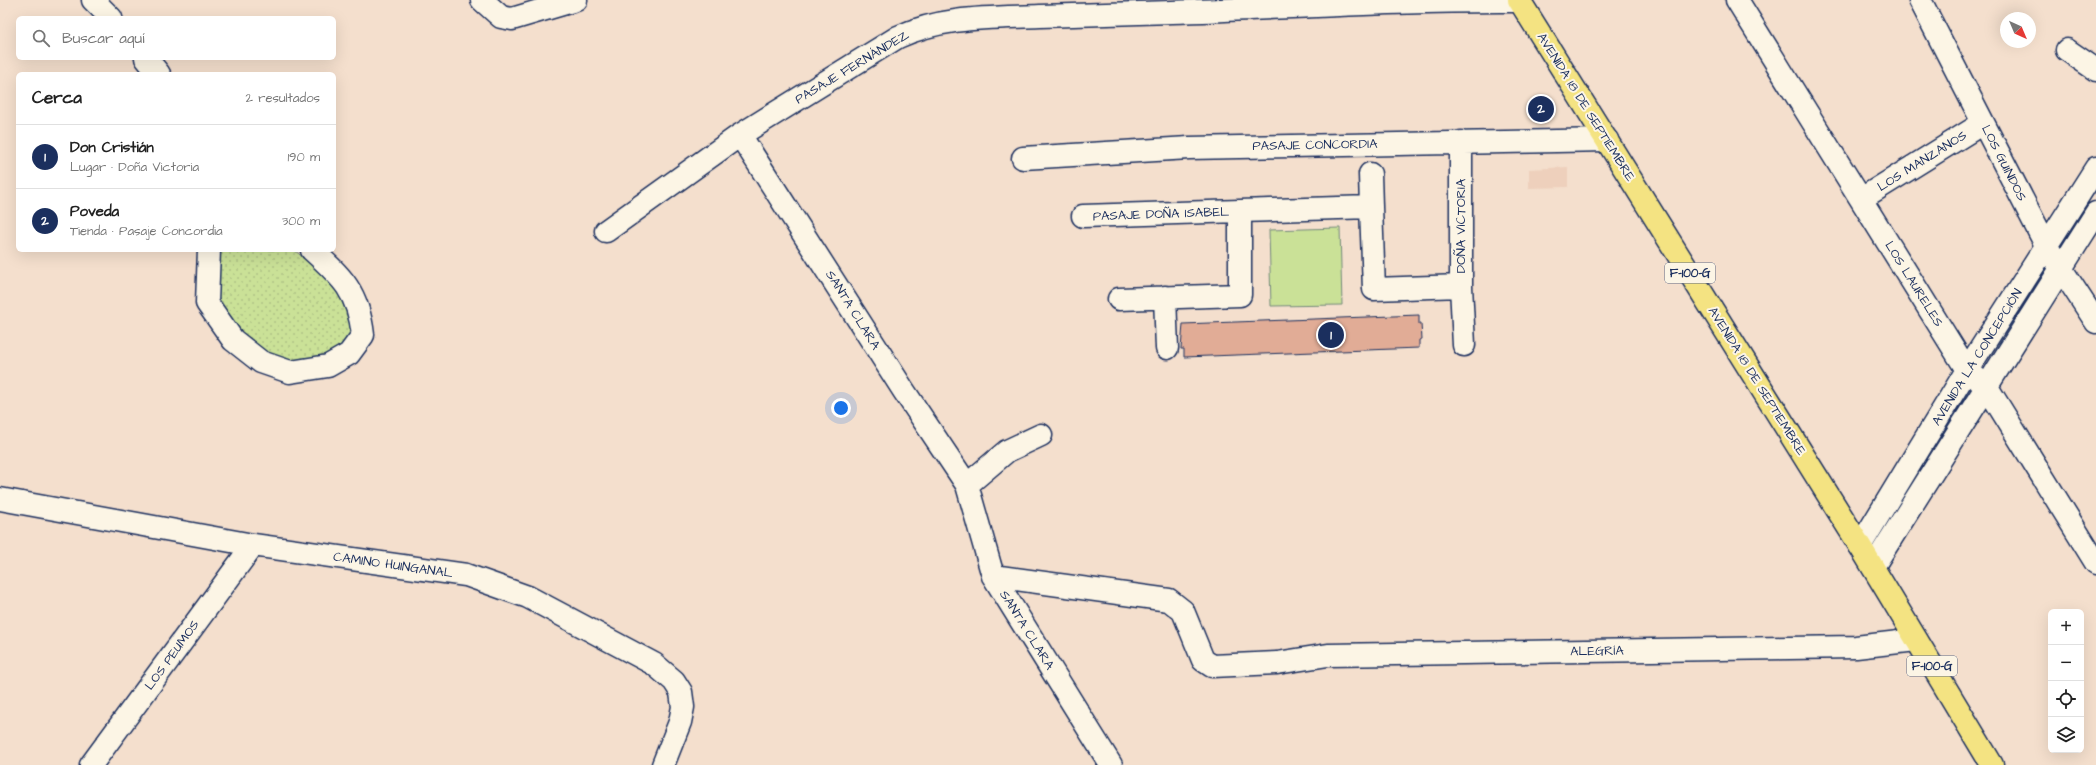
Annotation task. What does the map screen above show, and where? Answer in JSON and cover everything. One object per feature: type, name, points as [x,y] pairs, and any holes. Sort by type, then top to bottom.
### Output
[{"type":"main road","name":"AVENIDA 18 DE SEPTIEMBRE","points":[[1519,0],[1873,567],[1992,765]]},
{"type":"street","points":[[93,0],[109,16]]},
{"type":"street","points":[[482,0],[501,17],[512,19],[576,0]]},
{"type":"street","name":"PASAJE FERNÁNDEZ","points":[[606,231],[740,135],[898,37],[918,28],[944,21],[1414,1],[1519,0]]},
{"type":"street","name":"LOS LAURELES","points":[[1737,0],[1967,370],[1987,387],[2096,563]]},
{"type":"street","name":"LOS GUINDOS","points":[[1920,0],[2047,247],[2062,267],[2096,322]]},
{"type":"street","points":[[2067,50],[2096,70]]},
{"type":"street","points":[[148,60],[157,72]]},
{"type":"street","name":"LOS MANZANOS","points":[[1861,199],[1983,123]]},
{"type":"street","name":"SANTA CLARA","points":[[740,135],[904,391],[967,485],[993,576],[1111,765]]},
{"type":"street","name":"PASAJE CONCORDIA","points":[[1023,158],[1189,148],[1607,140]]},
{"type":"street","name":"DOÑA VICTORIA","points":[[1370,174],[1374,289],[1461,286],[1462,142]]},
{"type":"street","name":"AVENIDA LA CONCEPCIÓN","points":[[1860,546],[1967,370],[2047,247],[2096,168]]},
{"type":"street","points":[[1119,299],[1240,295],[1240,211],[1371,207]]},
{"type":"street","name":"PASAJE DOÑA ISABEL","points":[[1082,216],[1240,211]]},
{"type":"street","name":"AVENIDA LA CONCEPCIÓN","points":[[1873,567],[2096,213]]},
{"type":"street","points":[[209,252],[207,303],[233,340],[261,362],[290,372],[328,366],[349,354],[364,335],[357,305],[342,277],[314,252]]},
{"type":"street","points":[[1461,286],[1464,345]]},
{"type":"street","points":[[1165,297],[1168,348]]},
{"type":"street","points":[[967,485],[1007,451],[1041,435]]},
{"type":"street","name":"CAMINO HUINGANAL","points":[[0,499],[253,545],[466,575],[528,597],[654,664],[674,681],[681,692],[683,707],[680,722],[663,765]]},
{"type":"street","name":"LOS PEUMOS","points":[[91,765],[253,545]]},
{"type":"street","name":"ALEGRÍA","points":[[993,576],[1169,600],[1183,612],[1203,660],[1212,666],[1277,663],[1328,655],[1856,647],[1916,640]]},
{"type":"shaded area","points":[[1568,167],[1568,187],[1529,188],[1529,169]]},
{"type":"green space","points":[[1340,228],[1342,305],[1271,306],[1269,230]]},
{"type":"green space","points":[[213,252],[297,252],[318,269],[344,296],[356,320],[352,337],[325,361],[295,369],[261,359],[211,303]]},
{"type":"building","points":[[1419,315],[1422,339],[1419,340],[1419,348],[1184,357],[1184,349],[1181,349],[1183,324]]},
{"type":"place","name":"Poveda","points":[[1541,109]]},
{"type":"place","name":"Don Cristián","points":[[1331,335]]}]
